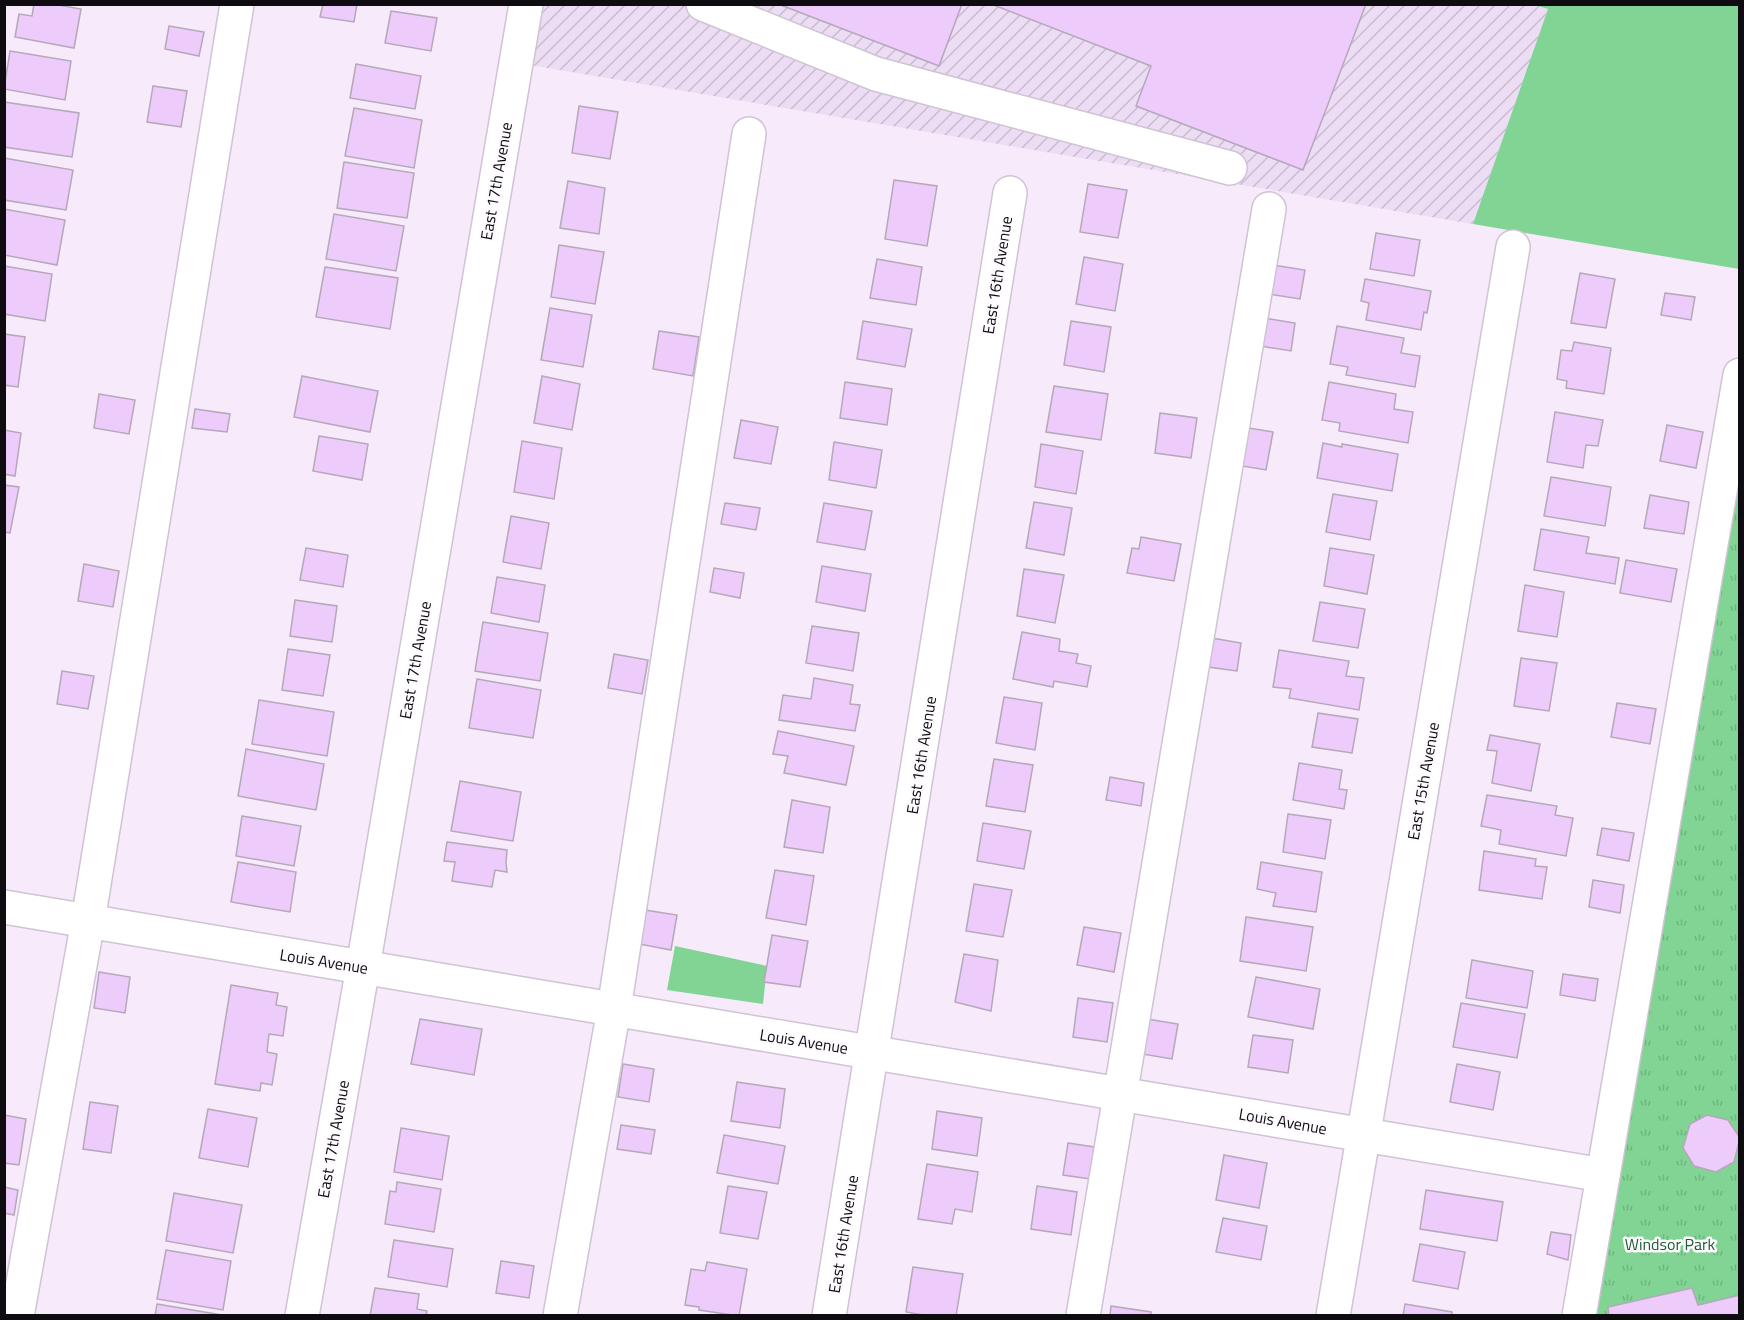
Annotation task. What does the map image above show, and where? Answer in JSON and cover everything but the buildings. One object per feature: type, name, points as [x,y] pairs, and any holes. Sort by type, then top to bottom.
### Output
[{"type":"street","points":[[17,1316],[88,921],[237,4]]},
{"type":"street","name":"East 17th Avenue","points":[[302,1316],[526,4]]},
{"type":"street","points":[[702,4],[876,74],[1230,168]]},
{"type":"street","points":[[560,1316],[614,1009],[749,134]]},
{"type":"street","name":"East 16th Avenue","points":[[830,1316],[1010,193]]},
{"type":"street","points":[[1083,1316],[1269,209]]},
{"type":"street","name":"East 15th Avenue","points":[[1333,1316],[1514,247]]},
{"type":"street","points":[[1579,1316],[1740,375]]},
{"type":"street","name":"Louis Avenue","points":[[4,907],[1603,1175]]},
{"type":"shaded area","points":[[1535,4],[1548,9],[1473,224],[518,63],[526,5]]},
{"type":"green space","points":[[1535,5],[1739,5],[1739,269],[1473,224],[1548,9]]},
{"type":"green space","name":"Windsor Park","points":[[1729,483],[1739,484],[1739,1315],[1588,1316]]},
{"type":"green space","points":[[675,946],[767,966],[763,1004],[667,990]]}]
